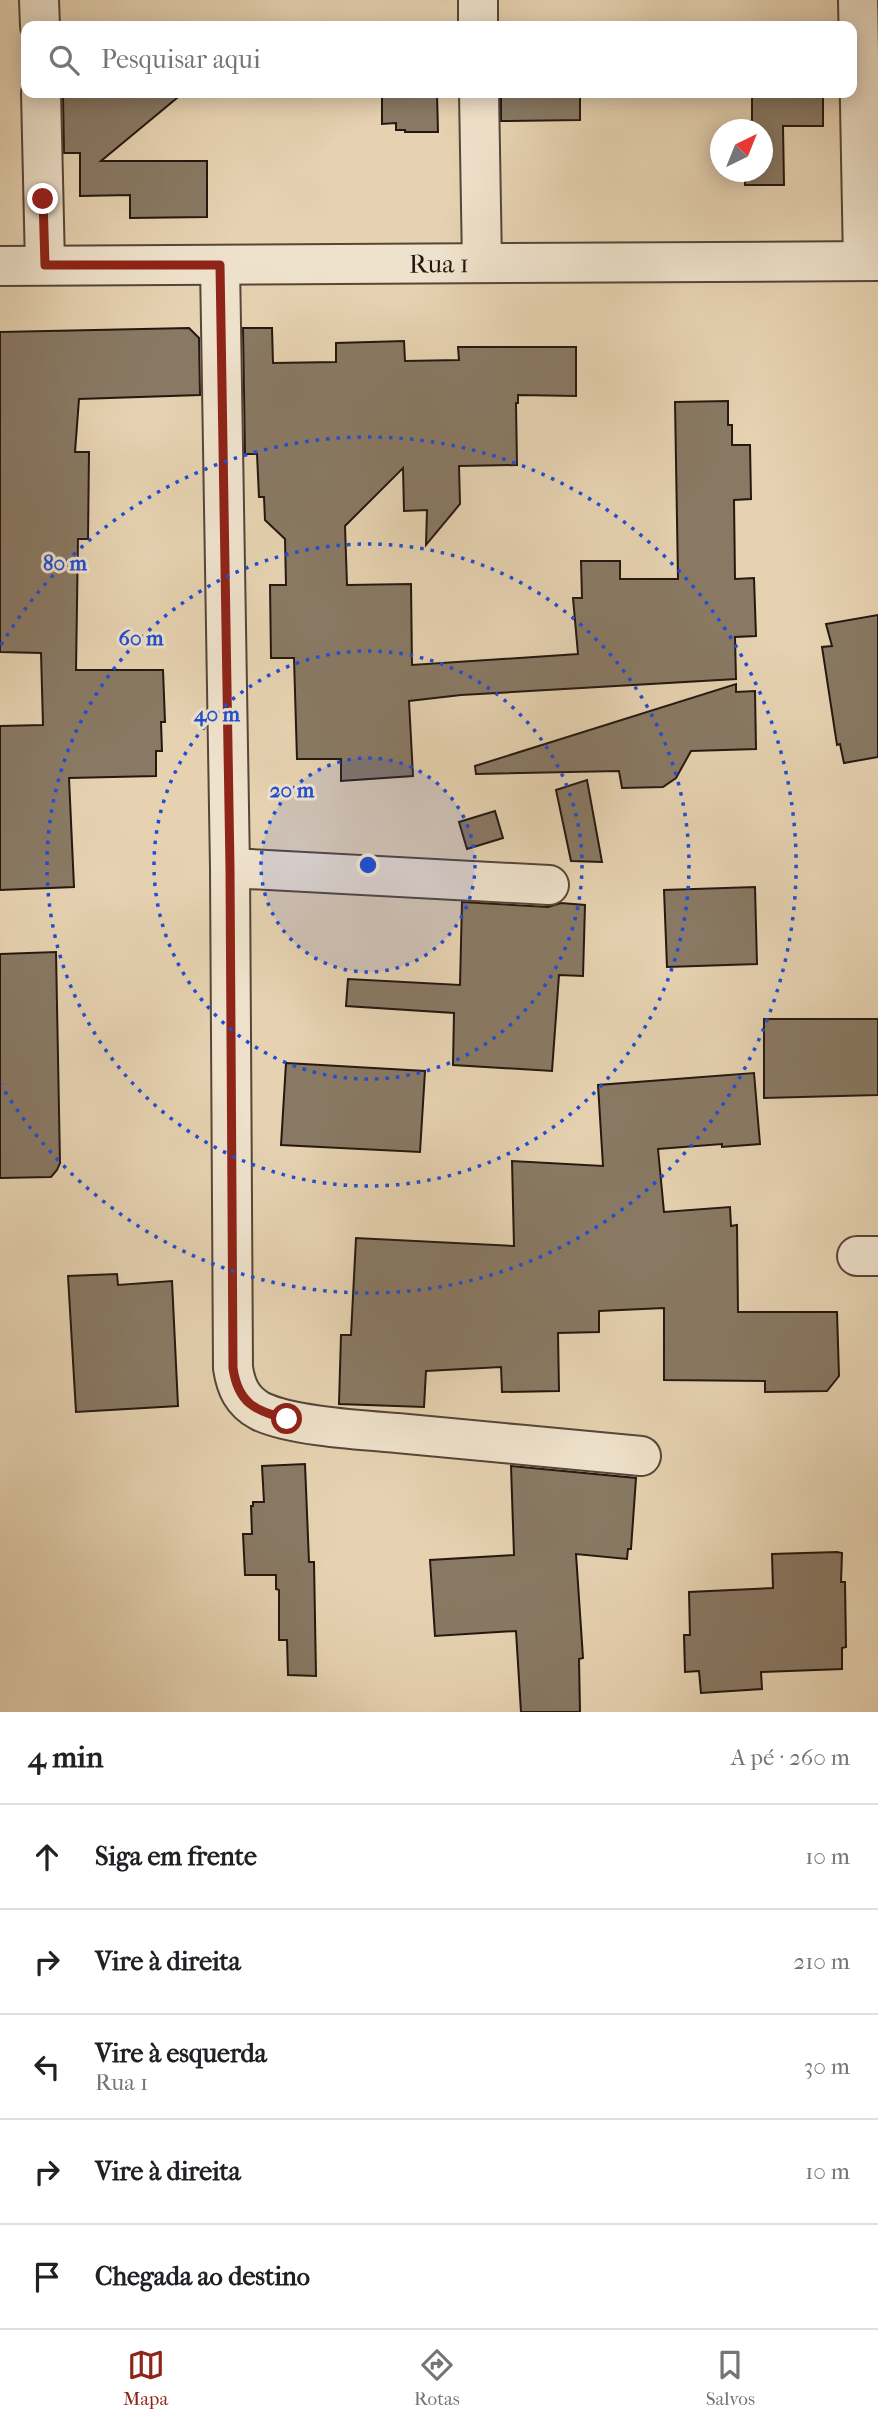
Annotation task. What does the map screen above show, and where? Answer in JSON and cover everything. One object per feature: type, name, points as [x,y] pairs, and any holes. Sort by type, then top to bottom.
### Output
[{"type":"street","points":[[39,0],[40,21]]},
{"type":"street","points":[[478,0],[478,21]]},
{"type":"street","points":[[858,0],[871,261]]},
{"type":"street","points":[[41,98],[45,265]]},
{"type":"street","points":[[479,98],[482,263]]},
{"type":"street","name":"Rua 1","points":[[0,265],[871,261]]},
{"type":"street","points":[[220,265],[230,868],[233,1357],[238,1391],[260,1411],[287,1419],[347,1428],[641,1456]]},
{"type":"street","points":[[230,868],[549,885]]},
{"type":"building","points":[[63,98],[177,98],[101,161],[207,161],[207,217],[130,218],[130,195],[80,196],[80,153],[64,153]]},
{"type":"building","points":[[382,98],[437,98],[438,132],[405,132],[396,130],[396,123],[382,124]]},
{"type":"building","points":[[501,98],[580,98],[580,120],[501,121]]},
{"type":"building","points":[[752,98],[823,98],[823,126],[783,126],[784,185],[745,185],[745,182],[773,182],[773,119],[752,119]]},
{"type":"building","points":[[189,328],[199,338],[200,395],[79,399],[75,452],[89,452],[88,539],[78,539],[76,670],[163,670],[165,722],[161,722],[162,751],[156,751],[156,776],[69,778],[74,887],[0,890],[0,726],[43,725],[41,653],[0,652],[0,332]]},
{"type":"building","points":[[243,328],[272,328],[273,363],[336,362],[336,343],[404,341],[405,361],[459,360],[458,347],[576,347],[576,396],[518,395],[517,465],[459,466],[460,504],[426,545],[427,510],[404,511],[403,468],[345,526],[347,585],[411,584],[412,665],[578,654],[573,598],[582,598],[581,561],[620,561],[620,579],[678,579],[675,402],[728,401],[728,425],[732,425],[732,445],[750,445],[751,499],[734,500],[735,579],[754,578],[756,636],[735,637],[736,679],[461,695],[409,701],[413,776],[341,781],[341,759],[297,759],[294,658],[271,658],[270,585],[286,585],[285,539],[265,520],[264,497],[259,497],[257,454],[245,454]]},
{"type":"building","points":[[878,615],[878,757],[844,763],[840,744],[837,745],[822,647],[832,646],[826,624]]},
{"type":"building","points":[[736,684],[736,692],[755,691],[756,749],[691,751],[676,778],[663,787],[622,788],[619,771],[476,774],[475,766]]},
{"type":"building","points":[[587,780],[602,862],[571,861],[556,790]]},
{"type":"building","points":[[495,811],[503,838],[467,849],[459,822]]},
{"type":"building","points":[[755,887],[757,964],[667,967],[664,890]]},
{"type":"building","points":[[462,902],[548,907],[561,903],[585,905],[583,976],[559,975],[552,1071],[453,1065],[454,1013],[346,1006],[348,979],[460,985]]},
{"type":"building","points":[[56,952],[60,1163],[51,1177],[0,1178],[0,954]]},
{"type":"building","points":[[764,1019],[878,1019],[878,1095],[764,1098]]},
{"type":"building","points":[[286,1063],[425,1071],[420,1152],[281,1145]]},
{"type":"building","points":[[754,1073],[760,1144],[658,1149],[664,1212],[730,1207],[731,1226],[737,1225],[738,1312],[837,1312],[839,1376],[827,1391],[765,1392],[765,1381],[664,1380],[664,1308],[599,1311],[599,1332],[558,1333],[559,1391],[502,1392],[501,1367],[426,1371],[424,1407],[339,1404],[341,1335],[351,1335],[356,1238],[514,1246],[512,1161],[603,1166],[598,1085]]},
{"type":"building","points":[[117,1274],[118,1285],[172,1281],[178,1406],[76,1412],[68,1276]]},
{"type":"building","points":[[305,1464],[309,1562],[314,1562],[316,1676],[288,1675],[287,1640],[279,1640],[279,1590],[276,1589],[276,1575],[245,1575],[243,1534],[252,1534],[253,1502],[264,1502],[262,1466]]},
{"type":"building","points":[[511,1466],[636,1478],[631,1549],[628,1549],[627,1559],[576,1554],[583,1658],[579,1659],[580,1712],[521,1712],[516,1631],[435,1636],[430,1560],[514,1555]]},
{"type":"building","points":[[842,1553],[841,1582],[845,1582],[846,1647],[842,1648],[842,1669],[761,1672],[762,1689],[701,1693],[699,1671],[685,1672],[684,1635],[690,1635],[689,1592],[773,1588],[772,1554]]},
{"type":"route","points":[[43,199],[45,265],[220,265],[230,868],[233,1368],[238,1391],[243,1398],[260,1411],[287,1419]]}]
